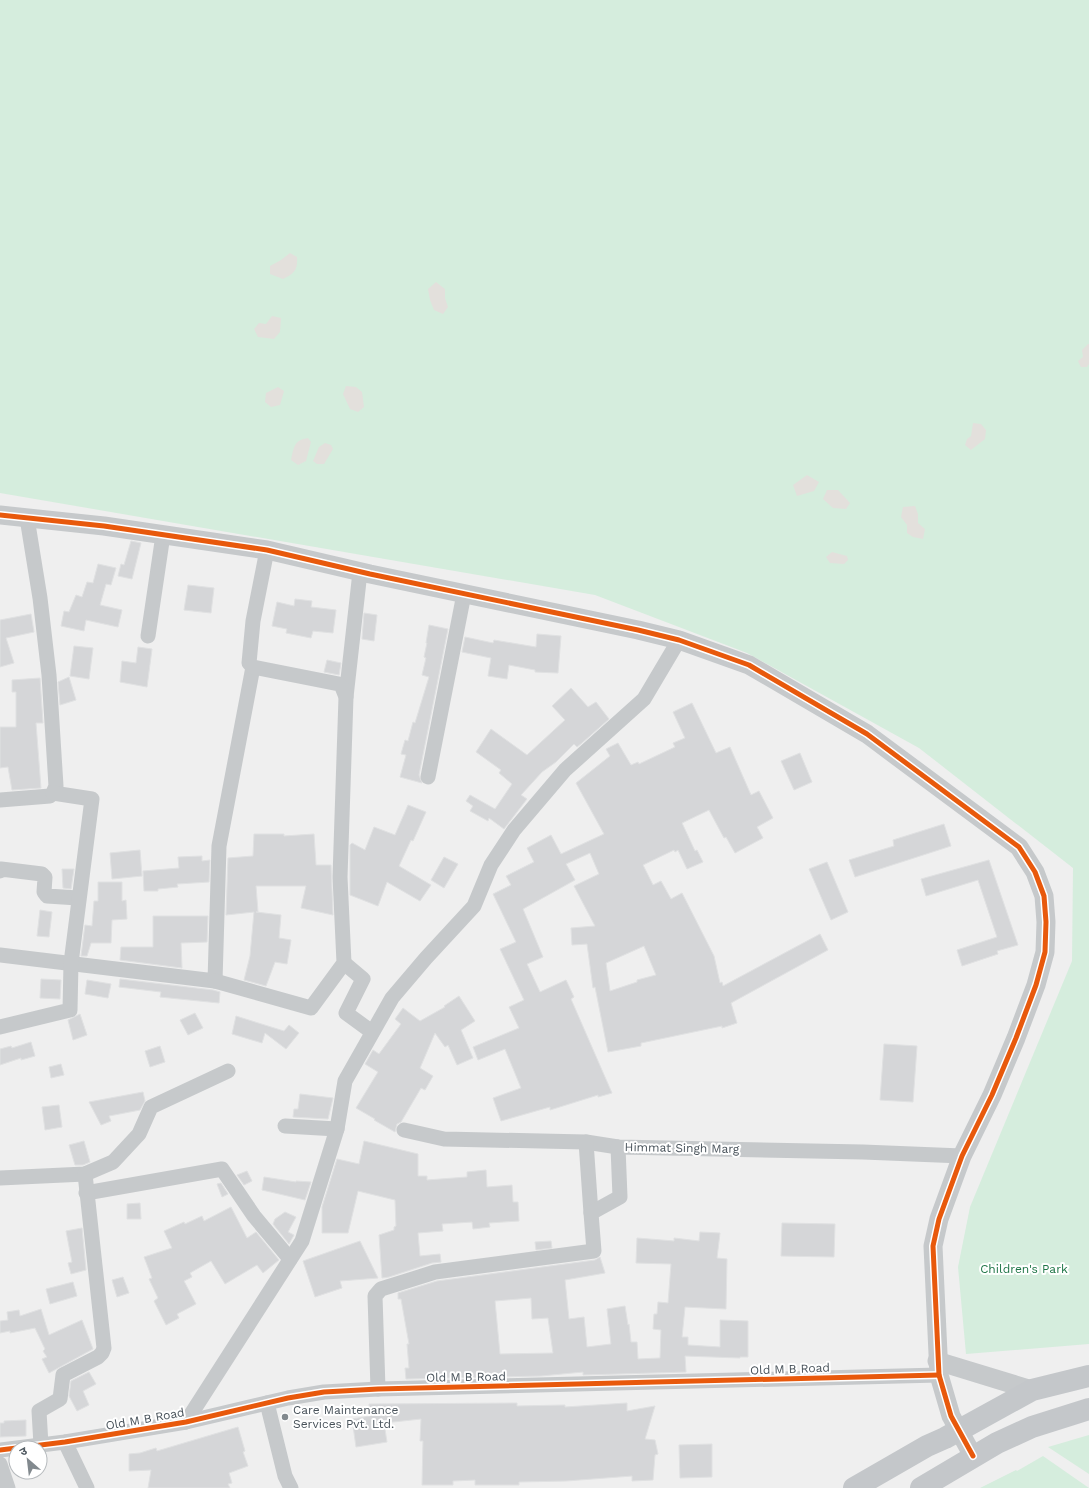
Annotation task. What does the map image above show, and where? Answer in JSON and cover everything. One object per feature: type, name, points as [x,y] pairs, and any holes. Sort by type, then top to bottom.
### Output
[{"type":"main road","points":[[854,1488],[927,1446],[1032,1390],[1089,1376]]},
{"type":"main road","points":[[921,1488],[997,1443],[1032,1427],[1089,1410]]},
{"type":"street","points":[[0,515],[104,526],[267,550],[360,572],[638,630],[679,640],[749,665],[867,734],[1019,847],[1035,872],[1044,896],[1046,922],[1045,952],[1036,985],[1016,1038],[995,1088],[962,1156],[939,1219],[933,1246],[938,1368],[951,1416],[973,1456]]},
{"type":"street","points":[[26,518],[40,598],[49,675],[56,786],[53,794]]},
{"type":"street","points":[[148,636],[163,534]]},
{"type":"street","points":[[267,550],[253,621],[248,660],[249,663],[253,667],[339,684],[342,687],[346,697]]},
{"type":"street","points":[[0,955],[215,981],[312,1008],[344,963],[340,877],[346,697],[360,572]]},
{"type":"street","points":[[428,777],[464,594]]},
{"type":"street","points":[[186,1422],[302,1241],[337,1129],[346,1081],[392,998],[426,958],[474,906],[491,865],[514,830],[565,770],[644,699],[679,640]]},
{"type":"street","points":[[215,981],[219,846],[253,667]]},
{"type":"street","points":[[0,800],[44,798],[53,794],[92,799],[78,898],[71,963],[70,1010],[0,1027]]},
{"type":"street","points":[[0,871],[1,869],[42,874],[45,877],[44,892],[47,896],[78,898]]},
{"type":"street","points":[[344,963],[363,980],[346,1013],[372,1032]]},
{"type":"street","points":[[0,1178],[85,1174],[112,1162],[139,1134],[151,1107],[228,1071]]},
{"type":"street","points":[[285,1126],[337,1129]]},
{"type":"street","name":"Himmat Singh Marg","points":[[404,1130],[444,1140],[586,1142],[618,1147],[863,1152],[962,1156]]},
{"type":"street","points":[[378,1389],[375,1296],[381,1289],[435,1272],[594,1251],[586,1142]]},
{"type":"street","points":[[591,1213],[620,1197],[618,1147]]},
{"type":"street","points":[[86,1193],[222,1169],[254,1216],[290,1259]]},
{"type":"street","points":[[41,1440],[39,1411],[60,1399],[63,1375],[98,1357],[104,1348],[85,1174]]},
{"type":"street","points":[[938,1368],[1032,1390]]},
{"type":"street","name":"Old M B Road","points":[[48,1443],[65,1442],[186,1422],[267,1403],[324,1392],[938,1368]]},
{"type":"street","points":[[267,1403],[285,1476],[291,1488]]},
{"type":"street","points":[[65,1442],[87,1488]]},
{"type":"street","points":[[0,1464],[8,1488]]},
{"type":"green space","name":"Children's Park","points":[[0,0],[1089,0],[1089,1344],[966,1354],[958,1267],[970,1207],[1072,961],[1073,868],[919,748],[747,653],[595,595],[0,493]]},
{"type":"green space","points":[[1089,1435],[1089,1474],[1048,1447]]},
{"type":"green space","points":[[1043,1456],[1089,1488],[980,1488],[1016,1470],[1017,1471]]},
{"type":"sand","points":[[290,253],[297,257],[297,265],[293,273],[283,279],[270,274],[270,266]]},
{"type":"sand","points":[[436,282],[445,289],[445,298],[448,307],[443,314],[434,310],[430,300],[428,289]]},
{"type":"sand","points":[[272,316],[281,318],[280,332],[274,339],[258,337],[254,329],[259,323],[266,324]]},
{"type":"sand","points":[[1088,344],[1089,364],[1087,367],[1081,367],[1078,361],[1083,357],[1082,350]]},
{"type":"sand","points":[[346,386],[356,387],[362,392],[364,407],[358,412],[350,409],[343,394]]},
{"type":"sand","points":[[278,387],[284,391],[280,405],[271,407],[265,402],[266,393]]},
{"type":"sand","points":[[973,423],[981,424],[986,430],[985,439],[971,450],[965,445],[967,439],[971,436]]},
{"type":"sand","points":[[308,438],[311,442],[306,461],[298,465],[291,460],[295,445],[300,440]]},
{"type":"sand","points":[[325,443],[331,445],[333,449],[324,464],[317,464],[313,461],[319,447]]},
{"type":"sand","points":[[807,475],[819,482],[814,491],[797,496],[793,485]]},
{"type":"sand","points":[[827,490],[838,490],[850,503],[846,509],[833,508],[823,499]]},
{"type":"sand","points":[[915,506],[918,514],[918,523],[925,529],[923,539],[913,537],[907,533],[907,525],[901,517],[903,507]]},
{"type":"sand","points":[[832,552],[847,556],[848,560],[844,564],[830,563],[826,557]]},
{"type":"building","points":[[131,541],[141,543],[132,579],[118,576],[121,564],[124,565]]},
{"type":"building","points":[[98,564],[116,568],[111,585],[106,584],[100,605],[122,610],[118,627],[86,620],[84,631],[61,626],[64,611],[69,612],[76,595],[82,597],[87,582],[93,583]]},
{"type":"building","points":[[188,585],[214,588],[211,613],[184,610]]},
{"type":"building","points":[[295,599],[312,601],[311,607],[336,610],[333,633],[313,631],[311,638],[286,633],[287,629],[272,626],[277,602],[294,606]]},
{"type":"building","points":[[364,613],[377,615],[374,641],[362,639]]},
{"type":"building","points":[[31,614],[34,632],[6,638],[14,663],[0,667],[0,620]]},
{"type":"building","points":[[429,625],[448,629],[419,775],[422,783],[400,777],[406,755],[401,754],[405,740],[408,741],[413,722],[415,723],[429,677],[422,675],[426,658],[424,657]]},
{"type":"building","points":[[537,634],[561,636],[558,673],[535,672],[535,670],[509,665],[507,679],[488,676],[491,658],[462,652],[465,637],[493,643],[494,640],[536,647]]},
{"type":"building","points":[[74,646],[93,648],[89,679],[70,676]]},
{"type":"building","points":[[138,647],[152,649],[147,687],[120,682],[122,661],[136,663]]},
{"type":"building","points":[[327,660],[341,663],[339,675],[324,672]]},
{"type":"building","points":[[69,677],[76,700],[60,705],[58,682]]},
{"type":"building","points":[[40,678],[43,723],[36,723],[41,788],[12,790],[8,767],[0,768],[0,727],[16,727],[16,692],[12,692],[12,680]]},
{"type":"building","points":[[571,688],[588,707],[596,702],[609,719],[577,747],[574,744],[556,762],[542,772],[521,795],[527,799],[504,829],[489,818],[488,821],[470,811],[473,806],[466,801],[470,795],[495,809],[512,784],[499,773],[501,770],[476,752],[491,729],[527,755],[565,720],[552,706]]},
{"type":"building","points":[[692,703],[716,753],[730,747],[751,795],[759,791],[773,818],[757,827],[763,838],[735,853],[726,837],[724,838],[709,810],[682,823],[695,851],[697,850],[703,862],[687,869],[678,850],[675,852],[674,850],[643,865],[653,885],[661,881],[671,899],[682,893],[714,956],[720,983],[722,982],[723,986],[820,934],[828,950],[731,1003],[737,1023],[722,1028],[722,1026],[641,1043],[641,1046],[608,1052],[595,987],[593,988],[587,944],[572,945],[571,928],[595,926],[574,886],[599,874],[590,853],[566,864],[575,880],[523,909],[543,957],[527,964],[540,992],[566,980],[574,997],[571,999],[612,1093],[598,1097],[598,1095],[550,1110],[550,1107],[501,1121],[493,1098],[521,1088],[505,1049],[478,1060],[473,1047],[519,1028],[509,1007],[524,1000],[500,949],[516,942],[493,894],[511,885],[506,876],[534,862],[527,848],[551,835],[561,854],[604,834],[576,783],[610,756],[606,749],[618,743],[631,765],[638,762],[639,764],[675,747],[673,743],[685,738],[673,712]],"holes":[[[644,946],[656,975],[637,980],[637,982],[610,991],[606,963]]]},
{"type":"building","points":[[800,753],[812,782],[794,790],[781,761]]},
{"type":"building","points":[[408,805],[426,812],[413,841],[411,840],[399,866],[431,885],[420,901],[387,882],[378,906],[350,895],[350,845],[352,843],[365,850],[374,827],[395,835]]},
{"type":"building","points":[[944,824],[951,846],[855,877],[849,860],[894,846],[893,840]]},
{"type":"building","points":[[254,834],[284,834],[284,836],[314,834],[316,865],[331,865],[333,915],[301,908],[306,886],[256,886],[258,912],[256,912],[281,915],[279,938],[291,940],[287,964],[275,962],[266,986],[244,980],[250,956],[254,912],[226,915],[228,858],[253,856]]},
{"type":"building","points":[[140,850],[142,876],[112,879],[110,853]]},
{"type":"building","points":[[202,856],[202,861],[210,860],[209,882],[177,884],[178,887],[158,889],[158,891],[144,891],[143,871],[179,868],[178,857]]},
{"type":"building","points":[[444,857],[458,864],[444,888],[431,880]]},
{"type":"building","points":[[989,860],[1018,945],[997,951],[998,954],[962,966],[957,950],[997,937],[978,880],[926,896],[921,879]]},
{"type":"building","points":[[827,862],[848,912],[831,920],[809,869]]},
{"type":"building","points":[[62,869],[74,869],[71,889],[63,888]]},
{"type":"building","points":[[98,882],[122,882],[122,901],[126,900],[127,919],[112,920],[111,943],[91,943],[87,956],[81,956],[85,925],[92,926],[94,901],[98,901]]},
{"type":"building","points":[[40,910],[52,912],[49,937],[37,936]]},
{"type":"building","points":[[153,916],[208,916],[207,942],[181,943],[182,968],[120,960],[121,947],[153,947]]},
{"type":"building","points":[[41,979],[61,980],[60,999],[40,998]]},
{"type":"building","points":[[120,979],[213,990],[220,992],[219,1003],[160,997],[161,992],[119,987]]},
{"type":"building","points":[[87,980],[111,984],[108,998],[85,994]]},
{"type":"building","points":[[459,996],[475,1021],[461,1030],[473,1058],[457,1065],[448,1045],[445,1047],[435,1033],[420,1068],[433,1076],[425,1090],[421,1088],[401,1122],[397,1124],[395,1132],[356,1108],[378,1072],[365,1064],[373,1050],[379,1054],[401,1024],[395,1019],[403,1008],[420,1021],[445,1007],[444,1006]]},
{"type":"building","points":[[195,1013],[203,1028],[188,1035],[180,1020]]},
{"type":"building","points":[[80,1014],[87,1035],[73,1040],[68,1020]]},
{"type":"building","points":[[236,1016],[284,1031],[289,1025],[299,1033],[286,1049],[265,1033],[262,1043],[232,1034]]},
{"type":"building","points":[[31,1042],[35,1056],[21,1060],[21,1058],[0,1065],[0,1049],[11,1046],[12,1048]]},
{"type":"building","points":[[884,1044],[917,1046],[913,1102],[880,1100]]},
{"type":"building","points":[[160,1046],[165,1062],[150,1067],[145,1051]]},
{"type":"building","points":[[61,1064],[64,1075],[51,1078],[49,1067]]},
{"type":"building","points":[[143,1092],[145,1101],[140,1110],[109,1116],[111,1121],[101,1125],[89,1102]]},
{"type":"building","points":[[300,1094],[333,1098],[328,1119],[293,1117],[294,1109],[298,1109]]},
{"type":"building","points":[[59,1105],[62,1127],[45,1130],[42,1107]]},
{"type":"building","points":[[84,1141],[90,1162],[83,1165],[75,1165],[69,1145]]},
{"type":"building","points":[[364,1141],[418,1154],[418,1176],[427,1176],[427,1180],[467,1177],[467,1172],[486,1170],[487,1187],[512,1185],[513,1202],[518,1202],[519,1221],[489,1223],[490,1227],[473,1229],[472,1222],[442,1224],[443,1231],[418,1233],[420,1256],[440,1254],[441,1262],[432,1263],[382,1278],[379,1235],[394,1230],[394,1227],[396,1226],[395,1200],[358,1191],[348,1233],[322,1233],[322,1207],[337,1159],[359,1164]]},
{"type":"building","points":[[247,1171],[252,1181],[244,1185],[237,1175]]},
{"type":"building","points":[[264,1177],[296,1182],[311,1182],[305,1200],[262,1190]]},
{"type":"building","points":[[221,1183],[228,1194],[222,1197],[217,1184]]},
{"type":"building","points":[[140,1203],[141,1219],[127,1219],[127,1204]]},
{"type":"building","points":[[231,1207],[247,1238],[256,1232],[279,1260],[263,1273],[257,1265],[225,1284],[211,1261],[190,1273],[192,1277],[184,1281],[196,1304],[177,1314],[179,1318],[166,1325],[154,1301],[158,1298],[149,1279],[152,1278],[144,1257],[172,1248],[164,1231],[202,1216],[204,1221]]},
{"type":"building","points":[[285,1212],[296,1217],[288,1232],[294,1235],[289,1244],[273,1224],[275,1219]]},
{"type":"building","points":[[782,1223],[835,1224],[834,1257],[781,1256]]},
{"type":"building","points":[[82,1228],[86,1270],[71,1274],[68,1263],[72,1262],[66,1231]]},
{"type":"building","points":[[700,1232],[720,1233],[717,1258],[727,1259],[726,1309],[685,1307],[682,1337],[688,1337],[688,1345],[720,1347],[720,1320],[748,1321],[748,1357],[685,1356],[686,1372],[583,1375],[583,1372],[541,1376],[406,1379],[405,1368],[409,1368],[407,1344],[409,1344],[401,1299],[398,1299],[398,1293],[437,1281],[595,1260],[600,1257],[605,1273],[565,1280],[569,1319],[584,1317],[587,1347],[611,1344],[607,1309],[625,1306],[631,1342],[637,1342],[638,1359],[660,1358],[661,1330],[653,1329],[654,1314],[657,1314],[658,1302],[668,1303],[671,1264],[636,1263],[637,1238],[674,1241],[674,1238],[699,1241]],"holes":[[[531,1298],[532,1319],[548,1318],[553,1353],[500,1354],[495,1301]]]},
{"type":"building","points":[[360,1241],[378,1278],[340,1281],[342,1288],[315,1297],[303,1261]]},
{"type":"building","points":[[551,1241],[552,1248],[536,1250],[535,1242]]},
{"type":"building","points":[[123,1277],[129,1293],[117,1297],[112,1280]]},
{"type":"building","points":[[73,1282],[77,1296],[50,1304],[46,1289]]},
{"type":"building","points":[[41,1309],[49,1335],[82,1320],[93,1349],[49,1373],[42,1359],[47,1357],[43,1351],[45,1349],[35,1328],[10,1333],[10,1331],[0,1333],[0,1321],[8,1320],[7,1312],[19,1310],[20,1316]]},
{"type":"building","points":[[89,1372],[96,1384],[83,1391],[89,1405],[77,1411],[69,1396],[71,1381]]},
{"type":"building","points":[[517,1403],[517,1406],[565,1405],[565,1407],[627,1403],[627,1411],[655,1406],[645,1439],[655,1440],[658,1454],[655,1455],[653,1480],[632,1481],[632,1476],[566,1481],[519,1482],[519,1485],[475,1485],[475,1480],[453,1481],[453,1485],[422,1485],[423,1441],[420,1441],[421,1419],[384,1423],[387,1442],[356,1447],[352,1419],[370,1416],[369,1404]]},
{"type":"building","points":[[26,1420],[26,1436],[0,1437],[0,1423],[4,1423],[4,1421]]},
{"type":"building","points":[[238,1427],[245,1451],[243,1452],[248,1466],[229,1473],[232,1483],[228,1484],[230,1488],[148,1488],[151,1470],[129,1471],[129,1454],[140,1453],[156,1448],[157,1451]]},
{"type":"building","points":[[712,1444],[712,1477],[680,1478],[679,1445]]},
{"type":"cycle path","points":[[0,515],[104,526],[267,550],[370,574],[638,630],[679,640],[749,665],[867,734],[1019,847],[1035,872],[1044,896],[1046,922],[1045,952],[1036,985],[1016,1038],[992,1095],[962,1156],[939,1219],[933,1246],[939,1375],[951,1416],[973,1456]]},
{"type":"cycle path","points":[[0,1450],[65,1442],[186,1422],[288,1398],[324,1392],[378,1389],[939,1375]]},
{"type":"place","name":"Care Maintenance Services Pvt. Ltd.","points":[[285,1417]]}]
